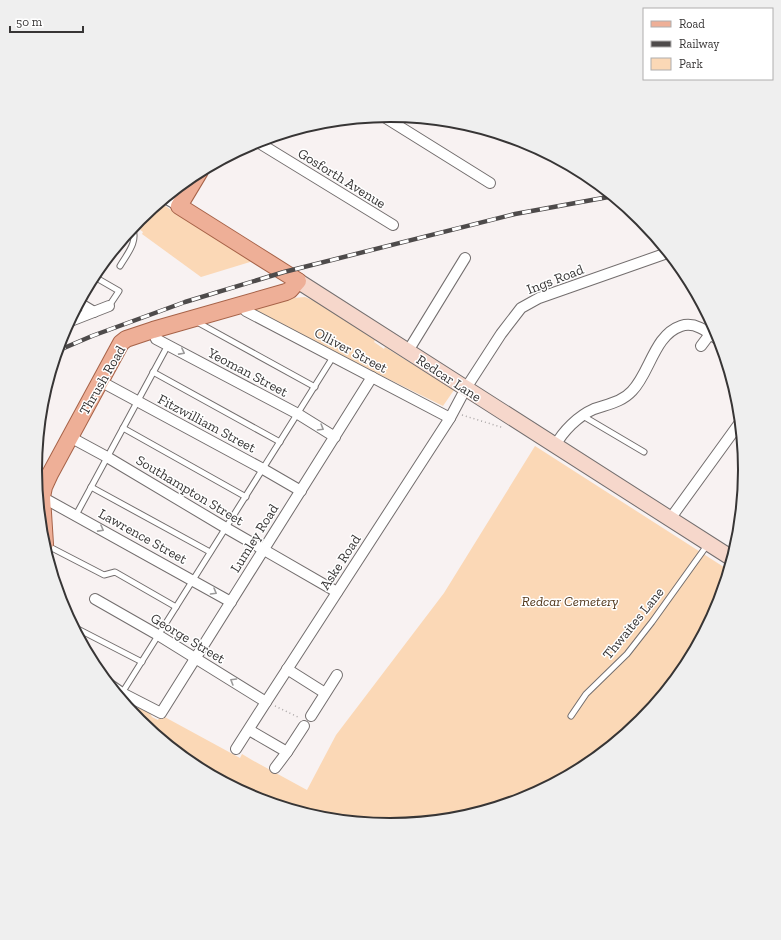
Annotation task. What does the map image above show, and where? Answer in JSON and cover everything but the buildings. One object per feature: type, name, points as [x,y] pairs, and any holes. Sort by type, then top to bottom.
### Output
[{"type":"main road","points":[[179,206],[193,183]]},
{"type":"main road","name":"Redcar Lane","points":[[179,206],[728,556]]},
{"type":"main road","name":"Thrush Road","points":[[43,486],[100,381],[122,343],[126,339],[191,318],[243,308],[286,292],[294,287],[298,281]]},
{"type":"street","points":[[391,122],[490,183]]},
{"type":"street","name":"Gosforth Avenue","points":[[263,146],[393,225]]},
{"type":"street","name":"Redcar Lane","points":[[170,201],[179,206]]},
{"type":"street","name":"Ings Road","points":[[466,388],[501,334],[521,308],[539,298],[664,254]]},
{"type":"street","points":[[408,351],[465,258]]},
{"type":"street","points":[[84,306],[94,312]]},
{"type":"street","points":[[77,319],[109,306]]},
{"type":"street","name":"Olliver Street","points":[[243,308],[333,357],[451,415]]},
{"type":"street","points":[[555,446],[567,428],[583,416],[593,410],[625,398],[638,383],[657,349],[671,331],[680,326],[693,325],[699,327],[710,334],[701,346]]},
{"type":"street","name":"Yeoman Street","points":[[153,330],[156,339],[298,414],[335,437]]},
{"type":"street","name":"Lumley Road","points":[[123,693],[161,713],[372,377]]},
{"type":"street","name":"Fitzwilliam Street","points":[[100,381],[301,491]]},
{"type":"street","name":"Aske Road","points":[[236,749],[451,415],[466,388]]},
{"type":"street","points":[[670,519],[736,428]]},
{"type":"street","name":"Southampton Street","points":[[70,437],[107,457],[263,550],[337,592]]},
{"type":"street","name":"Lawrence Street","points":[[43,490],[76,515],[231,602]]},
{"type":"street","name":"George Street","points":[[95,599],[266,702]]},
{"type":"street","points":[[287,669],[325,693]]},
{"type":"street","points":[[276,768],[305,720],[337,675]]},
{"type":"street","points":[[248,730],[286,752]]},
{"type":"lane","points":[[120,266],[133,244],[134,234]]},
{"type":"lane","points":[[99,279],[119,291],[109,306]]},
{"type":"lane","points":[[191,318],[315,387]]},
{"type":"lane","points":[[76,515],[168,345]]},
{"type":"lane","points":[[122,693],[333,357]]},
{"type":"lane","points":[[153,372],[280,442]]},
{"type":"lane","points":[[583,416],[644,452]]},
{"type":"lane","points":[[122,428],[246,497]]},
{"type":"lane","points":[[91,487],[210,552]]},
{"type":"lane","name":"Thwaites Lane","points":[[571,716],[586,694],[627,654],[709,543]]},
{"type":"lane","points":[[51,549],[104,575],[115,572],[176,607]]},
{"type":"lane","points":[[82,631],[142,662]]},
{"type":"path","points":[[451,415],[508,429]]},
{"type":"path","points":[[266,702],[305,720]]},
{"type":"green space","points":[[164,205],[251,261],[201,277],[142,234],[143,232],[139,229]]},
{"type":"green space","points":[[305,297],[317,302],[375,340],[374,342],[384,349],[385,347],[454,390],[443,406],[267,319],[251,308],[293,298]]},
{"type":"green space","name":"Redcar Cemetery","points":[[535,446],[725,568],[721,582],[703,624],[692,644],[667,682],[653,700],[637,716],[603,746],[565,772],[524,792],[481,807],[436,816],[413,818],[368,818],[345,816],[300,807],[257,792],[216,772],[178,746],[137,709],[140,704],[148,709],[152,717],[158,720],[161,715],[240,758],[242,754],[307,790],[336,735],[444,593]]},
{"type":"railway","points":[[64,348],[92,336],[185,302],[284,272],[515,214],[607,197]]}]
